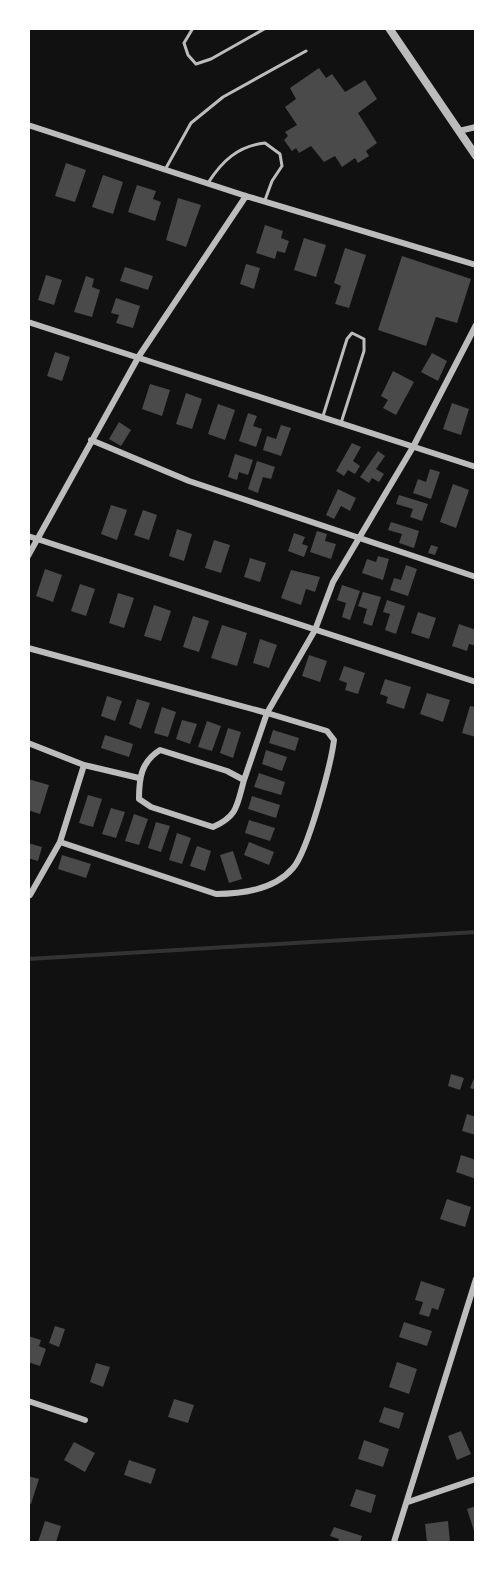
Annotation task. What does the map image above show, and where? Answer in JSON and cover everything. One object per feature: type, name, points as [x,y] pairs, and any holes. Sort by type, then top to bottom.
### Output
[{"type":"street","points":[[389,28],[476,156]]},
{"type":"street","points":[[28,125],[264,202],[476,265]]},
{"type":"street","points":[[459,131],[476,127]]},
{"type":"street","points":[[28,556],[139,356],[246,196]]},
{"type":"street","points":[[28,322],[139,356],[476,467]]},
{"type":"street","points":[[244,780],[227,771],[160,750],[147,758],[139,778],[139,799],[151,807],[213,827],[226,822],[235,813],[267,713],[315,630],[333,582],[413,447],[476,325]]},
{"type":"street","points":[[91,440],[189,481],[476,577]]},
{"type":"street","points":[[28,536],[476,682]]},
{"type":"street","points":[[28,648],[327,731],[334,740],[331,760],[316,813],[294,867],[276,882],[237,894],[216,894],[60,842]]},
{"type":"street","points":[[28,743],[84,765],[139,778]]},
{"type":"street","points":[[30,895],[60,842],[84,765]]},
{"type":"street","points":[[394,1542],[475,1281]]},
{"type":"street","points":[[28,1401],[85,1420]]},
{"type":"street","points":[[408,1502],[476,1479]]},
{"type":"lane","points":[[193,28],[184,43],[188,55],[196,64],[211,59],[266,28]]},
{"type":"lane","points":[[165,170],[191,123],[223,96],[306,51]]},
{"type":"lane","points":[[207,183],[228,157],[253,144],[265,143],[280,154],[282,166],[268,188],[264,202]]},
{"type":"lane","points":[[322,417],[347,339],[352,333],[364,339],[364,351],[341,423]]},
{"type":"building","points":[[319,68],[326,78],[332,74],[345,92],[365,80],[377,99],[358,113],[377,143],[366,151],[369,156],[358,163],[355,158],[342,167],[335,156],[324,162],[311,146],[299,153],[296,148],[292,151],[284,140],[288,136],[285,132],[297,125],[285,107],[296,99],[290,88]]},
{"type":"building","points":[[66,163],[86,170],[75,202],[55,196]]},
{"type":"building","points":[[103,175],[123,182],[113,214],[92,207]]},
{"type":"building","points":[[137,185],[156,191],[153,199],[161,202],[155,221],[128,212]]},
{"type":"building","points":[[178,198],[201,205],[186,247],[166,240]]},
{"type":"building","points":[[265,225],[283,231],[281,238],[289,241],[285,253],[277,251],[275,259],[256,253]]},
{"type":"building","points":[[304,238],[326,245],[316,277],[294,270]]},
{"type":"building","points":[[345,248],[366,255],[349,308],[335,304],[341,286],[334,283]]},
{"type":"building","points":[[402,256],[471,279],[457,323],[436,317],[426,346],[378,330]]},
{"type":"building","points":[[246,264],[260,268],[254,289],[240,284]]},
{"type":"building","points":[[125,267],[153,276],[148,290],[120,281]]},
{"type":"building","points":[[46,275],[62,280],[54,305],[38,300]]},
{"type":"building","points":[[86,276],[94,279],[92,287],[100,290],[92,317],[74,312]]},
{"type":"building","points":[[116,298],[140,306],[133,328],[116,323],[119,315],[111,313]]},
{"type":"building","points":[[55,352],[70,357],[62,381],[47,376]]},
{"type":"building","points":[[432,353],[447,361],[438,381],[421,372]]},
{"type":"building","points":[[393,371],[414,382],[396,415],[383,408],[388,400],[381,396]]},
{"type":"building","points":[[150,384],[170,390],[162,416],[142,409]]},
{"type":"building","points":[[186,393],[202,399],[192,429],[176,424]]},
{"type":"building","points":[[452,403],[469,409],[461,435],[443,429]]},
{"type":"building","points":[[218,404],[235,410],[225,440],[208,434]]},
{"type":"building","points":[[248,413],[257,416],[253,426],[262,429],[256,447],[239,441]]},
{"type":"building","points":[[119,422],[131,430],[121,446],[109,439]]},
{"type":"building","points":[[281,425],[291,428],[281,456],[263,450],[267,436],[276,439]]},
{"type":"building","points":[[352,443],[361,447],[353,461],[360,466],[355,474],[348,470],[344,476],[336,471]]},
{"type":"building","points":[[378,451],[385,456],[376,469],[384,474],[379,482],[372,478],[369,483],[360,477]]},
{"type":"building","points":[[235,454],[253,460],[248,475],[239,472],[237,480],[228,477]]},
{"type":"building","points":[[257,461],[275,467],[271,479],[263,477],[258,493],[248,489]]},
{"type":"building","points":[[430,469],[440,472],[431,499],[413,493],[418,479],[426,482]]},
{"type":"building","points":[[453,484],[469,490],[456,528],[440,522]]},
{"type":"building","points":[[338,489],[356,498],[350,511],[341,506],[334,519],[326,515]]},
{"type":"building","points":[[399,495],[428,504],[422,521],[410,517],[413,509],[396,504]]},
{"type":"building","points":[[111,505],[127,510],[117,540],[101,534]]},
{"type":"building","points":[[143,510],[157,515],[149,540],[134,535]]},
{"type":"building","points":[[391,522],[419,531],[414,548],[399,543],[402,534],[388,530]]},
{"type":"building","points":[[177,529],[192,534],[184,561],[169,556]]},
{"type":"building","points":[[317,531],[327,534],[325,541],[336,544],[331,559],[310,552]]},
{"type":"building","points":[[294,533],[305,537],[302,544],[308,546],[304,557],[288,551]]},
{"type":"building","points":[[214,540],[230,545],[221,573],[205,568]]},
{"type":"building","points":[[431,545],[438,547],[435,555],[428,553]]},
{"type":"building","points":[[378,556],[389,559],[383,580],[362,573],[367,559],[376,562]]},
{"type":"building","points":[[250,558],[266,563],[260,582],[244,577]]},
{"type":"building","points":[[406,565],[417,569],[408,596],[390,590],[394,578],[401,580]]},
{"type":"building","points":[[45,569],[62,575],[53,602],[36,596]]},
{"type":"building","points":[[291,570],[320,577],[315,592],[306,589],[301,605],[281,598]]},
{"type":"building","points":[[80,584],[95,589],[86,616],[71,611]]},
{"type":"building","points":[[342,585],[360,591],[350,620],[342,617],[346,603],[337,600]]},
{"type":"building","points":[[363,592],[381,597],[372,626],[363,623],[367,609],[358,606]]},
{"type":"building","points":[[118,593],[134,598],[124,628],[109,623]]},
{"type":"building","points":[[387,600],[405,606],[396,634],[385,630],[390,614],[383,612]]},
{"type":"building","points":[[154,605],[171,611],[161,641],[144,636]]},
{"type":"building","points":[[418,612],[436,618],[429,639],[411,633]]},
{"type":"building","points":[[193,616],[209,621],[199,652],[183,647]]},
{"type":"building","points":[[459,624],[476,630],[476,646],[469,644],[467,651],[452,646]]},
{"type":"building","points":[[222,625],[247,633],[237,666],[211,658]]},
{"type":"building","points":[[260,639],[277,645],[269,668],[253,663]]},
{"type":"building","points":[[309,655],[327,661],[320,682],[302,676]]},
{"type":"building","points":[[344,666],[365,673],[358,694],[345,690],[347,683],[339,680]]},
{"type":"building","points":[[385,679],[411,687],[404,709],[386,703],[388,697],[380,694]]},
{"type":"building","points":[[427,693],[450,700],[443,722],[420,714]]},
{"type":"building","points":[[107,696],[122,701],[115,721],[101,716]]},
{"type":"building","points":[[137,699],[150,703],[141,729],[129,724]]},
{"type":"building","points":[[470,706],[476,707],[476,737],[462,733]]},
{"type":"building","points":[[162,707],[176,712],[168,737],[154,733]]},
{"type":"building","points":[[182,720],[197,724],[190,744],[176,739]]},
{"type":"building","points":[[207,721],[221,726],[212,751],[198,747]]},
{"type":"building","points":[[228,728],[241,732],[233,758],[220,753]]},
{"type":"building","points":[[273,730],[299,738],[295,751],[269,743]]},
{"type":"building","points":[[105,735],[133,744],[129,757],[101,748]]},
{"type":"building","points":[[266,750],[287,757],[282,771],[262,764]]},
{"type":"building","points":[[259,773],[285,782],[281,795],[254,787]]},
{"type":"building","points":[[28,779],[49,785],[40,814],[28,810]]},
{"type":"building","points":[[88,795],[102,799],[93,827],[79,823]]},
{"type":"building","points":[[252,796],[280,805],[276,818],[248,809]]},
{"type":"building","points":[[111,808],[125,812],[116,838],[102,834]]},
{"type":"building","points":[[134,814],[148,819],[139,845],[125,841]]},
{"type":"building","points":[[249,820],[275,828],[270,841],[245,833]]},
{"type":"building","points":[[156,822],[170,826],[161,852],[148,848]]},
{"type":"building","points":[[177,833],[191,838],[182,864],[169,860]]},
{"type":"building","points":[[249,842],[274,852],[269,865],[244,855]]},
{"type":"building","points":[[28,843],[42,847],[38,861],[28,858]]},
{"type":"building","points":[[197,846],[211,851],[205,871],[190,866]]},
{"type":"building","points":[[233,851],[242,879],[229,883],[220,855]]},
{"type":"building","points":[[62,855],[91,864],[86,878],[58,869]]},
{"type":"building","points":[[451,1074],[464,1078],[460,1090],[448,1086]]},
{"type":"building","points":[[476,1074],[476,1090],[470,1088]]},
{"type":"building","points":[[467,1114],[476,1117],[476,1135],[462,1131]]},
{"type":"building","points":[[461,1155],[476,1160],[476,1179],[456,1172]]},
{"type":"building","points":[[447,1199],[471,1207],[465,1227],[440,1219]]},
{"type":"building","points":[[421,1281],[445,1289],[438,1310],[432,1308],[429,1317],[419,1314],[423,1302],[415,1300]]},
{"type":"building","points":[[404,1322],[432,1331],[427,1346],[399,1337]]},
{"type":"building","points":[[55,1326],[65,1329],[59,1347],[49,1343]]},
{"type":"building","points":[[28,1336],[41,1340],[39,1346],[46,1349],[40,1366],[28,1362]]},
{"type":"building","points":[[397,1362],[417,1369],[409,1394],[389,1387]]},
{"type":"building","points":[[96,1363],[110,1367],[103,1387],[90,1382]]},
{"type":"building","points":[[174,1399],[194,1405],[188,1423],[168,1417]]},
{"type":"building","points":[[384,1407],[404,1413],[399,1429],[379,1422]]},
{"type":"building","points":[[461,1431],[471,1454],[457,1460],[448,1436]]},
{"type":"building","points":[[364,1440],[389,1449],[383,1467],[358,1459]]},
{"type":"building","points":[[74,1442],[95,1453],[85,1472],[64,1460]]},
{"type":"building","points":[[129,1460],[156,1469],[151,1484],[124,1475]]},
{"type":"building","points":[[28,1476],[39,1479],[31,1504],[28,1503]]},
{"type":"building","points":[[356,1489],[376,1495],[371,1513],[350,1506]]},
{"type":"building","points":[[476,1506],[476,1534],[475,1534],[467,1509]]},
{"type":"building","points":[[45,1521],[61,1526],[56,1542],[38,1542]]},
{"type":"building","points":[[448,1521],[450,1542],[427,1542],[425,1524]]},
{"type":"building","points":[[334,1527],[362,1536],[360,1542],[338,1542],[339,1539],[330,1536]]},
{"type":"waterway","points":[[28,959],[476,932]]}]
